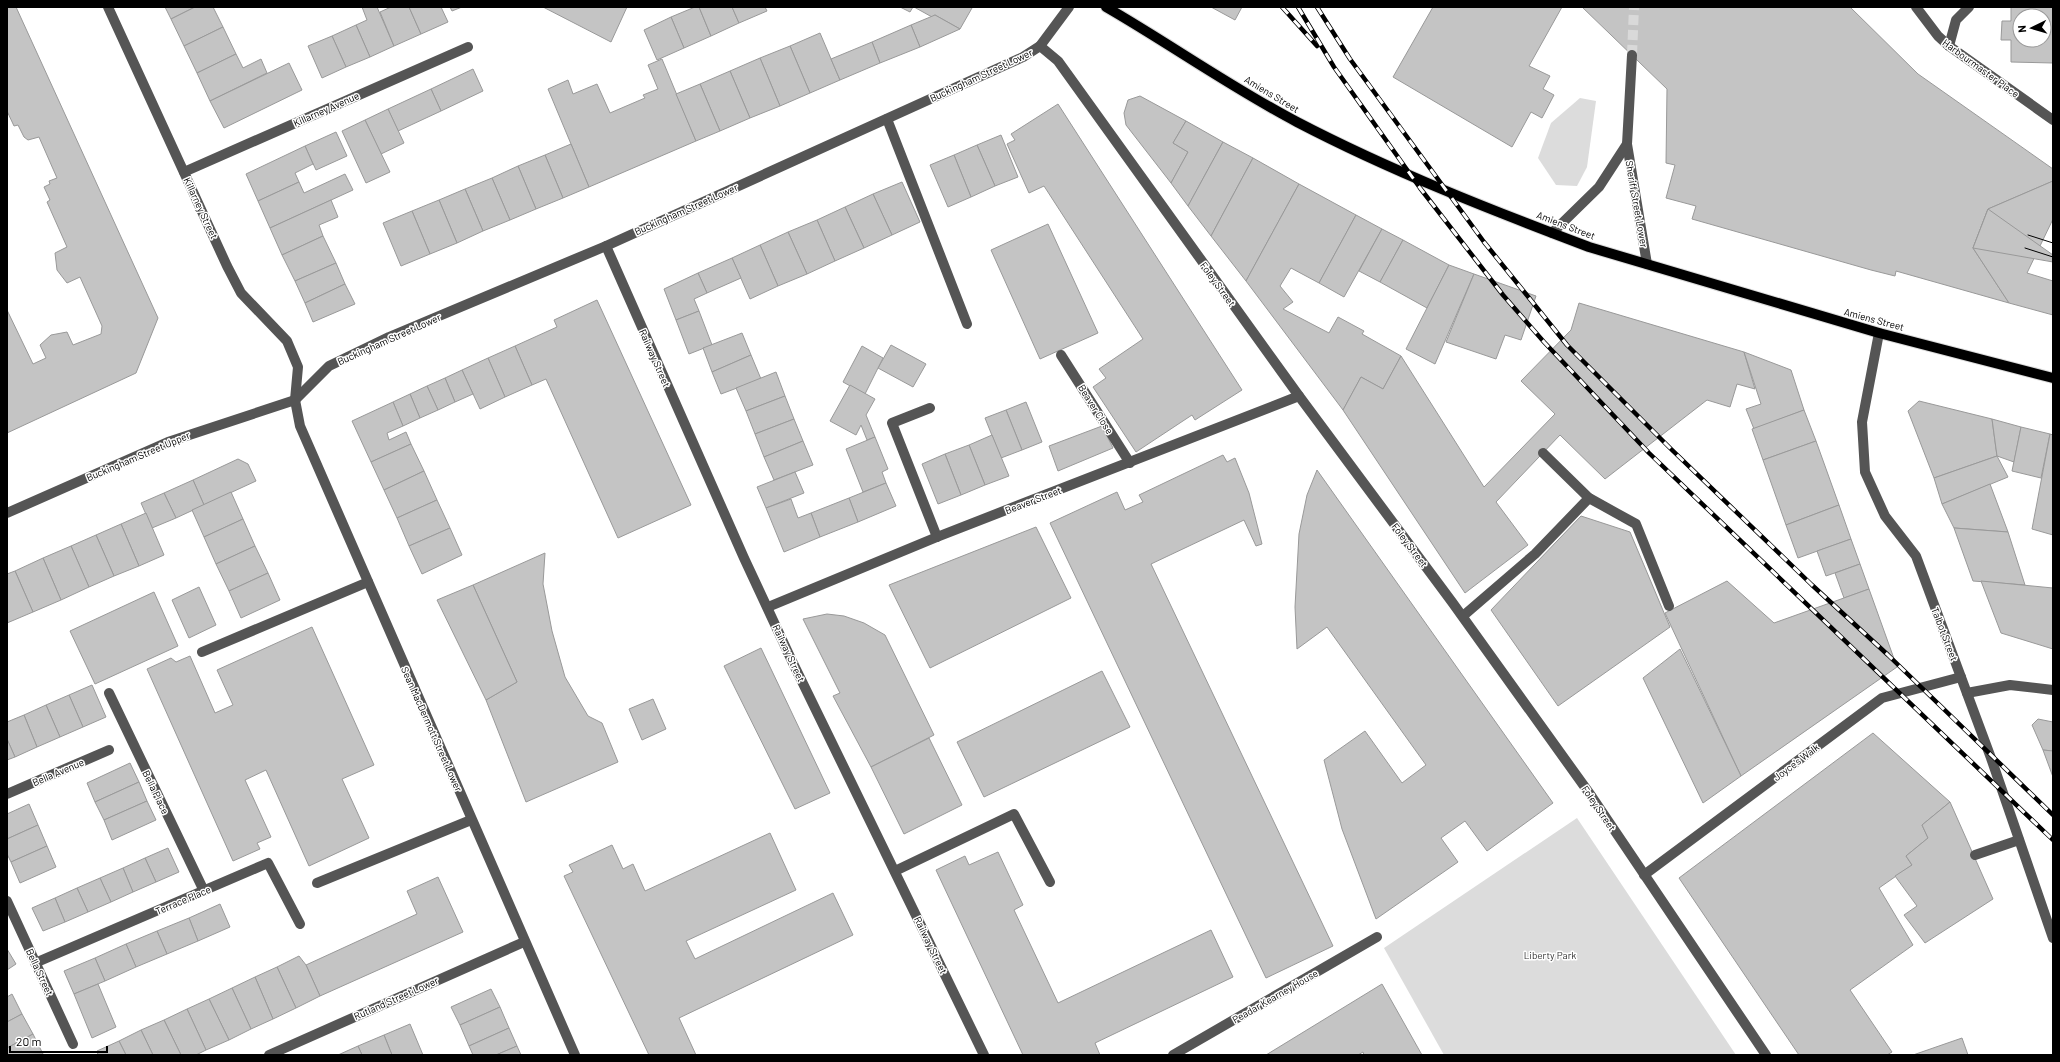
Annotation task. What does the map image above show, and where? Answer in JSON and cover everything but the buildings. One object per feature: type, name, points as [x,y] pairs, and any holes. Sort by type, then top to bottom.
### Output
[{"type":"main road","name":"Amiens Street","points":[[1106,7],[1314,131],[1439,188],[1552,233],[1589,247],[1879,333],[2053,378]]},
{"type":"street","name":"Killarney Street","points":[[108,7],[241,293],[287,341],[298,367],[295,400]]},
{"type":"street","name":"Buckingham Street Lower","points":[[295,400],[329,366],[389,337],[606,246],[1023,57],[1040,46],[1069,7]]},
{"type":"street","name":"Harbourmaster Place","points":[[1916,7],[1938,36],[1949,46],[2053,120]]},
{"type":"street","points":[[1949,46],[1956,20],[1969,7]]},
{"type":"street","name":"Killarney Avenue","points":[[184,172],[468,46]]},
{"type":"street","name":"Foley Street","points":[[1040,46],[1062,68],[1299,396],[1463,616],[1592,797],[1766,1055]]},
{"type":"street","name":"Sheriff Street Lower","points":[[1632,55],[1627,144],[1647,264]]},
{"type":"street","points":[[888,119],[967,324]]},
{"type":"street","name":"Sheriff Street Lower","points":[[1552,233],[1599,187],[1627,144]]},
{"type":"street","name":"Railway Street","points":[[606,246],[744,558],[792,661],[984,1055]]},
{"type":"street","name":"Talbot Street","points":[[1879,333],[1862,422],[1865,472],[1885,516],[1916,556],[2020,840],[2053,938]]},
{"type":"street","name":"Beaver Close","points":[[1061,355],[1130,463]]},
{"type":"street","name":"Beaver Street","points":[[768,607],[937,537],[1299,396]]},
{"type":"street","name":"Buckingham Street Upper","points":[[7,513],[168,442],[295,400]]},
{"type":"street","name":"Sean MacDermott Street Lower","points":[[295,400],[300,426],[524,942],[575,1055]]},
{"type":"street","points":[[930,408],[892,423],[937,537]]},
{"type":"street","points":[[1543,453],[1589,498],[1636,524],[1669,606]]},
{"type":"street","points":[[1463,616],[1535,554],[1589,498]]},
{"type":"street","points":[[202,652],[368,582]]},
{"type":"street","name":"Joyce's Walk","points":[[1644,875],[1882,698],[1961,677]]},
{"type":"street","points":[[1967,693],[2010,685],[2053,690]]},
{"type":"street","name":"Bella Place","points":[[109,693],[204,891]]},
{"type":"street","name":"Bella Avenue","points":[[7,794],[109,750]]},
{"type":"street","points":[[895,871],[1014,814],[1050,882]]},
{"type":"street","points":[[317,883],[471,820]]},
{"type":"street","points":[[1975,854],[2020,840]]},
{"type":"street","name":"Terrace Place","points":[[35,963],[268,863],[300,924]]},
{"type":"street","name":"Bella Street","points":[[7,901],[73,1044]]},
{"type":"street","name":"Peadar Kearney House","points":[[1173,1055],[1377,937]]},
{"type":"street","name":"Rutland Street Lower","points":[[269,1055],[524,942]]},
{"type":"green space","points":[[1580,98],[1596,101],[1587,167],[1577,186],[1556,185],[1538,158],[1551,123]]},
{"type":"green space","name":"Liberty Park","points":[[1577,818],[1736,1055],[1444,1055],[1384,948]]},
{"type":"tunnel","points":[[1632,55],[1634,7]]},
{"type":"tram line","points":[[2028,235],[2053,243]]},
{"type":"tram line","points":[[2025,248],[2053,257]]},
{"type":"railway","points":[[1282,7],[1317,46]]},
{"type":"railway","points":[[1298,7],[1334,67],[1420,188],[1503,295],[1544,342],[1649,453],[2053,840]]},
{"type":"railway","points":[[1317,7],[1350,59],[1484,242],[1567,345],[1671,449],[1812,585],[1888,655],[2053,815]]}]
